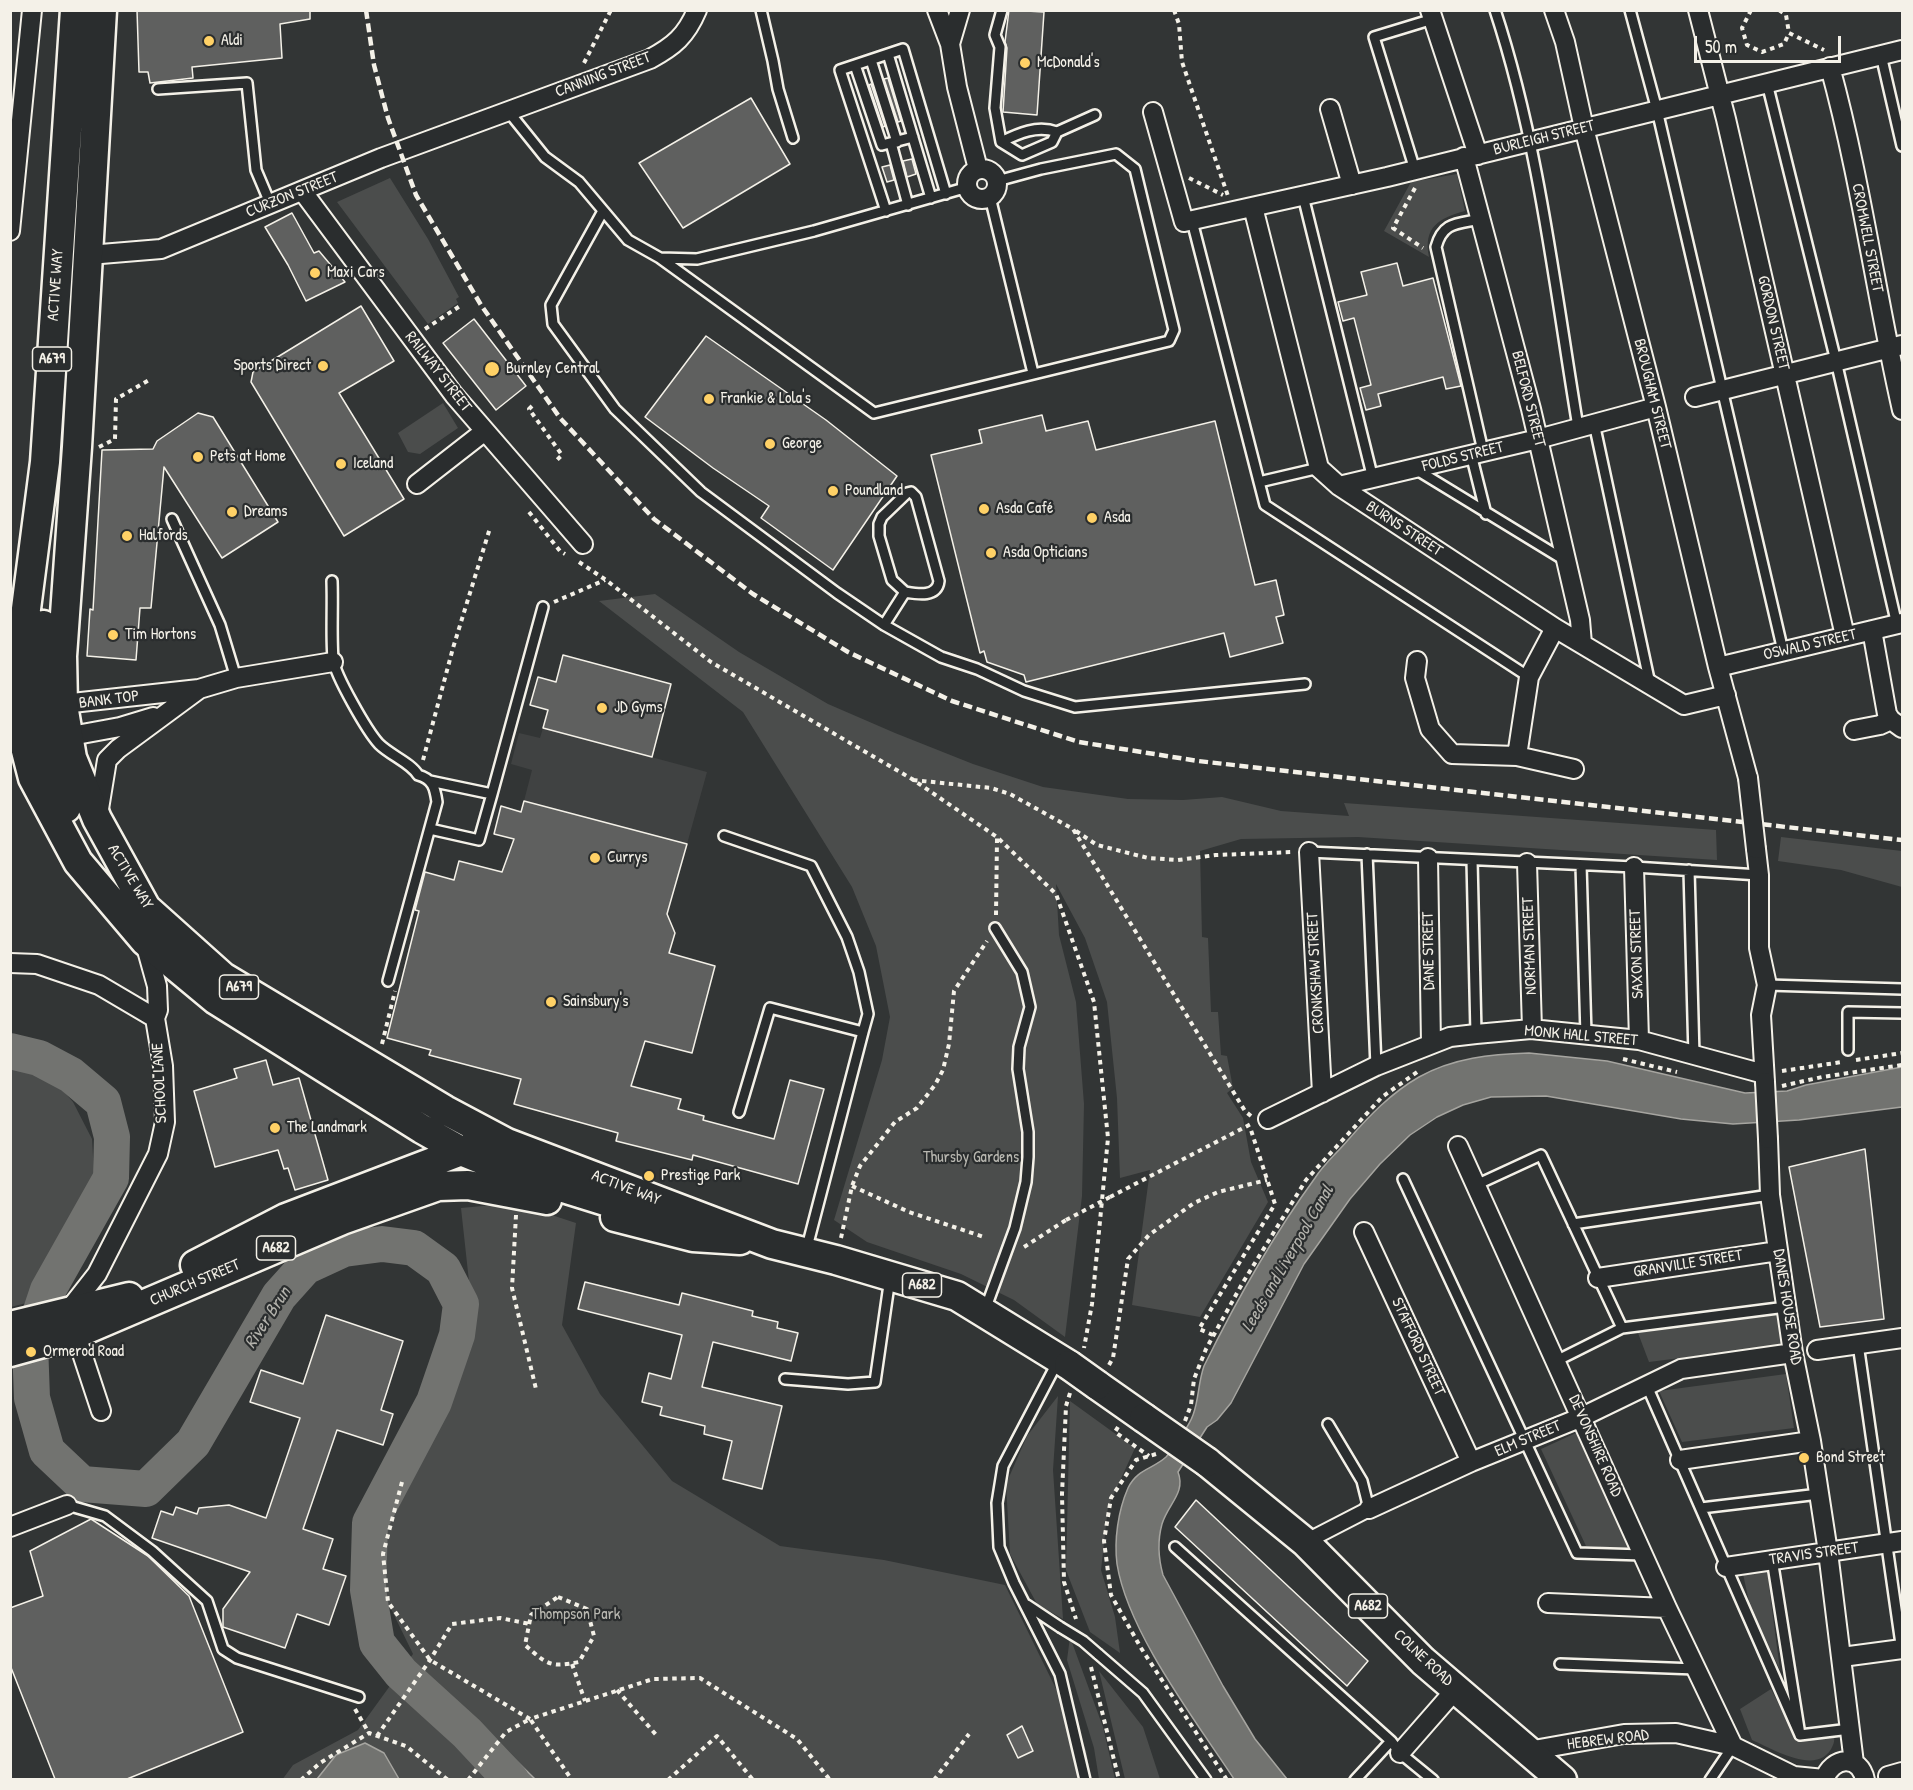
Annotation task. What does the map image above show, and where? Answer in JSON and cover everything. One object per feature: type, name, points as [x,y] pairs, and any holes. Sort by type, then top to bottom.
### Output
[{"type":"main road","name":"ACTIVE WAY","points":[[32,706],[20,655],[45,462],[75,10]]},
{"type":"main road","name":"ACTIVE WAY","points":[[102,10],[89,255],[62,656],[32,706],[17,738],[33,778],[78,862],[145,941],[216,1000],[460,1151],[515,1173],[669,1222],[731,1239]]},
{"type":"main road","name":"A679","points":[[32,706],[60,738],[47,751],[56,782],[98,886]]},
{"type":"main road","name":"ACTIVE WAY","points":[[60,738],[72,758],[97,819],[146,908],[223,977],[445,1110],[507,1143],[772,1244]]},
{"type":"main road","points":[[438,1186],[457,1162],[460,1151],[458,1134],[445,1110]]},
{"type":"main road","name":"CHURCH STREET","points":[[37,1332],[139,1295],[236,1242],[286,1218],[356,1193],[460,1151],[490,1144],[507,1143]]},
{"type":"main road","name":"CHURCH STREET","points":[[37,1332],[438,1186],[468,1185],[518,1194]]},
{"type":"main road","name":"ACTIVE WAY","points":[[518,1194],[587,1209],[693,1237],[772,1244]]},
{"type":"main road","name":"A682","points":[[772,1244],[837,1260],[957,1296],[1064,1361],[1097,1385]]},
{"type":"main road","name":"COLNE ROAD","points":[[1097,1385],[1207,1462],[1305,1542],[1423,1661],[1562,1779]]},
{"type":"street","points":[[10,231],[32,10]]},
{"type":"street","name":"CANNING STREET","points":[[500,114],[650,59],[665,51],[685,34],[697,10]]},
{"type":"street","points":[[938,10],[950,44],[957,87],[978,170]]},
{"type":"street","points":[[950,44],[960,10]]},
{"type":"street","name":"BROUGHAM STREET","points":[[1554,10],[1565,42],[1584,128],[1656,407],[1718,667],[1748,778],[1756,849]]},
{"type":"street","name":"GORDON STREET","points":[[1698,10],[1845,636]]},
{"type":"street","name":"BELFORD STREET","points":[[1432,15],[1471,156],[1481,219],[1538,439],[1580,620],[1582,644]]},
{"type":"street","name":"BURLEIGH STREET","points":[[1188,221],[1231,205],[1253,207],[1352,185],[1902,50]]},
{"type":"street","name":"CROMWELL STREET","points":[[1830,67],[1843,111],[1895,346],[1902,410]]},
{"type":"street","points":[[1330,109],[1352,185]]},
{"type":"street","points":[[1153,112],[1168,167],[1188,221]]},
{"type":"street","name":"CURZON STREET","points":[[89,255],[161,249],[381,158],[500,114]]},
{"type":"street","points":[[984,169],[991,172],[994,189],[982,199],[976,197],[968,187],[970,176],[978,170],[984,169]]},
{"type":"street","name":"RAILWAY STREET","points":[[303,192],[454,395],[583,544]]},
{"type":"street","points":[[1253,207],[1319,468]]},
{"type":"street","points":[[1695,397],[1895,346]]},
{"type":"street","name":"FOLDS STREET","points":[[1339,486],[1538,439],[1656,407]]},
{"type":"street","points":[[417,484],[485,431]]},
{"type":"street","name":"BURNS STREET","points":[[1319,468],[1339,486],[1555,628],[1684,705],[1726,695]]},
{"type":"street","name":"OSWALD STREET","points":[[1718,667],[1900,624]]},
{"type":"street","points":[[1517,756],[1529,677],[1555,628]]},
{"type":"street","points":[[1872,630],[1887,714],[1897,724]]},
{"type":"street","points":[[1416,661],[1415,678],[1430,729],[1452,754],[1517,756],[1574,769]]},
{"type":"street","name":"BANK TOP","points":[[32,706],[199,689],[236,678],[333,662]]},
{"type":"street","name":"BANK TOP","points":[[97,819],[107,760],[162,715],[199,689]]},
{"type":"street","name":"BANK TOP","points":[[17,738],[60,738],[162,715]]},
{"type":"street","points":[[1854,730],[1897,724]]},
{"type":"street","name":"DANES HOUSE ROAD","points":[[1756,849],[1759,875],[1759,948],[1767,985],[1761,1015],[1770,1080],[1768,1139],[1770,1195],[1793,1353],[1811,1441],[1828,1551],[1854,1763]]},
{"type":"street","name":"CRONKSHAW STREET","points":[[1309,852],[1322,1093]]},
{"type":"street","name":"DANE STREET","points":[[1428,858],[1431,1044]]},
{"type":"street","name":"NORMAN STREET","points":[[1527,863],[1532,1029]]},
{"type":"street","name":"SAXON STREET","points":[[1634,867],[1639,1040]]},
{"type":"street","name":"SCHOOL LANE","points":[[37,1332],[97,1274],[158,1155],[165,1122],[163,1066],[155,1018],[158,1010],[157,986],[145,941]]},
{"type":"street","points":[[10,963],[38,964],[99,985],[155,1018]]},
{"type":"street","name":"MONK HALL STREET","points":[[1268,1119],[1376,1066],[1450,1037],[1532,1029],[1639,1040],[1770,1080]]},
{"type":"street","name":"DEVONSHIRE ROAD","points":[[1458,1146],[1667,1608],[1733,1746]]},
{"type":"street","name":"STAFFORD STREET","points":[[1364,1232],[1472,1462]]},
{"type":"street","name":"GRANVILLE STREET","points":[[1598,1278],[1778,1251]]},
{"type":"street","points":[[37,1332],[101,1411]]},
{"type":"street","points":[[1817,1350],[1902,1338]]},
{"type":"street","name":"ELM STREET","points":[[1305,1542],[1369,1509],[1472,1462],[1582,1417],[1681,1370],[1793,1353]]},
{"type":"street","points":[[1680,1460],[1811,1441]]},
{"type":"street","points":[[10,1527],[67,1504]]},
{"type":"street","name":"TRAVIS STREET","points":[[1726,1567],[1895,1542]]},
{"type":"street","points":[[1548,1603],[1667,1608]]},
{"type":"street","points":[[1842,1657],[1902,1649]]},
{"type":"street","points":[[1395,1747],[1456,1689]]},
{"type":"street","name":"HEBREW ROAD","points":[[1528,1751],[1624,1734],[1676,1734],[1733,1746],[1794,1776],[1824,1779]]},
{"type":"street","points":[[1824,1779],[1827,1770],[1833,1764],[1844,1761],[1860,1767],[1865,1779]]},
{"type":"lane","points":[[761,10],[778,89],[793,138]]},
{"type":"lane","points":[[1001,142],[995,108],[1000,46],[995,35],[1002,10]]},
{"type":"lane","points":[[1496,10],[1531,141],[1586,425],[1650,684]]},
{"type":"lane","points":[[1630,10],[1658,110],[1783,651]]},
{"type":"lane","points":[[1415,170],[1374,37],[1432,15]]},
{"type":"lane","points":[[886,211],[840,70],[903,49],[946,194]]},
{"type":"lane","points":[[888,54],[931,198]]},
{"type":"lane","points":[[1881,55],[1902,146]]},
{"type":"lane","points":[[871,60],[894,142],[908,205]]},
{"type":"lane","points":[[855,65],[882,146],[913,137]]},
{"type":"lane","points":[[158,89],[247,83],[256,170],[270,203]]},
{"type":"lane","points":[[1767,83],[1900,624]]},
{"type":"lane","points":[[500,114],[545,157],[579,182],[628,240],[660,258],[874,413],[1034,372],[1169,341],[1174,330],[1134,169],[1116,154],[1041,169],[994,189],[1034,372]]},
{"type":"lane","points":[[1001,142],[1022,154],[1052,142],[1057,132],[1095,115]]},
{"type":"lane","points":[[1001,142],[1018,133],[1045,128],[1057,132]]},
{"type":"lane","points":[[660,258],[697,259],[814,231],[968,187]]},
{"type":"lane","points":[[1302,196],[1373,479]]},
{"type":"lane","points":[[603,211],[551,305],[553,324],[615,409],[701,492],[884,625],[940,657],[977,669],[1024,691],[1075,707],[1305,684]]},
{"type":"lane","points":[[1481,219],[1449,226],[1439,234],[1436,247],[1477,453],[1486,514]]},
{"type":"lane","points":[[1188,221],[1265,505],[1529,677]]},
{"type":"lane","points":[[1259,482],[1319,468]]},
{"type":"lane","points":[[1415,468],[1486,514],[1566,561]]},
{"type":"lane","points":[[911,492],[916,497],[939,581],[935,591],[922,595],[905,592],[892,580],[879,536],[879,524],[882,517],[907,493],[911,492]]},
{"type":"lane","points":[[172,519],[220,625],[236,678]]},
{"type":"lane","points":[[332,581],[333,662],[363,722],[379,743],[414,769],[418,775],[427,777],[435,787],[437,802],[388,981]]},
{"type":"lane","points":[[884,625],[905,592]]},
{"type":"lane","points":[[430,829],[479,840],[543,607]]},
{"type":"lane","points":[[430,781],[492,794]]},
{"type":"lane","points":[[724,836],[811,866],[847,937],[859,972],[868,1014],[806,1253]]},
{"type":"lane","points":[[1309,852],[1759,875]]},
{"type":"lane","points":[[1367,854],[1376,1066]]},
{"type":"lane","points":[[1472,860],[1476,1034]]},
{"type":"lane","points":[[1581,865],[1586,1035]]},
{"type":"lane","points":[[1689,870],[1694,1056]]},
{"type":"lane","points":[[984,1312],[1015,1228],[1026,1182],[1028,1132],[1018,1069],[1019,1047],[1030,1007],[1022,972],[995,928]]},
{"type":"lane","points":[[1767,985],[1902,989]]},
{"type":"lane","points":[[739,1112],[770,1008],[863,1032]]},
{"type":"lane","points":[[1848,1050],[1848,1012],[1902,1013]]},
{"type":"lane","points":[[1476,1185],[1541,1155],[1622,1328]]},
{"type":"lane","points":[[1403,1179],[1577,1553],[1643,1555]]},
{"type":"lane","points":[[1573,1224],[1770,1195]]},
{"type":"lane","points":[[785,1379],[848,1384],[875,1382],[890,1275]]},
{"type":"lane","points":[[1556,1361],[1622,1328],[1786,1307]]},
{"type":"lane","points":[[1858,1344],[1895,1542],[1902,1654]]},
{"type":"lane","points":[[1064,1361],[1003,1466],[999,1494],[999,1547],[1060,1674],[1085,1779]]},
{"type":"lane","points":[[1647,1386],[1800,1735]]},
{"type":"lane","points":[[1328,1424],[1362,1481],[1369,1509]]},
{"type":"lane","points":[[1701,1508],[1819,1494]]},
{"type":"lane","points":[[67,1504],[105,1516],[152,1551],[207,1601],[223,1649],[237,1658],[359,1697]]},
{"type":"lane","points":[[1175,1547],[1433,1779]]},
{"type":"lane","points":[[1772,1560],[1800,1735]]},
{"type":"lane","points":[[1025,1604],[1083,1641],[1143,1693],[1206,1779]]},
{"type":"lane","points":[[1560,1664],[1696,1670]]},
{"type":"lane","points":[[1800,1735],[1850,1729]]},
{"type":"lane","points":[[1710,1779],[1733,1746]]},
{"type":"lane","points":[[1355,1779],[1395,1747]]},
{"type":"path","points":[[572,87],[611,10]]},
{"type":"path","points":[[1174,10],[1179,24],[1182,62],[1231,205]]},
{"type":"path","points":[[1751,10],[1742,27],[1747,45],[1762,51],[1784,44],[1789,33],[1787,13],[1779,10]]},
{"type":"path","points":[[1789,33],[1825,51],[1830,67]]},
{"type":"path","points":[[1168,167],[1231,205]]},
{"type":"path","points":[[1415,170],[1418,178],[1416,185],[1393,228],[1425,249],[1436,247]]},
{"type":"path","points":[[412,338],[460,306]]},
{"type":"path","points":[[95,449],[115,439],[116,399],[151,379]]},
{"type":"path","points":[[529,409],[562,455],[557,460]]},
{"type":"path","points":[[525,508],[560,551],[606,580],[711,662],[912,780],[997,837],[1056,894],[1065,921]]},
{"type":"path","points":[[543,607],[606,580]]},
{"type":"path","points":[[912,780],[991,788],[1010,794],[1073,829],[1096,845],[1148,858],[1178,860],[1216,855],[1309,852]]},
{"type":"path","points":[[997,1272],[1028,1243],[1066,1220],[1258,1122],[1245,1111],[1073,829]]},
{"type":"path","points":[[837,1260],[852,1186],[860,1166],[895,1122],[917,1108],[935,1085],[943,1070],[949,1044],[954,991],[995,928],[997,837]]},
{"type":"path","points":[[1621,1058],[1685,1074]]},
{"type":"path","points":[[1182,1426],[1191,1405],[1194,1379],[1213,1335],[1306,1180],[1382,1097],[1427,1065]]},
{"type":"path","points":[[1770,1080],[1822,1077],[1902,1065]]},
{"type":"path","points":[[1213,1335],[1199,1329],[1275,1204],[1249,1125]]},
{"type":"path","points":[[1097,1385],[1113,1358],[1128,1259],[1149,1235],[1194,1203],[1218,1192],[1267,1180]]},
{"type":"path","points":[[852,1186],[909,1212],[984,1237]]},
{"type":"path","points":[[518,1194],[512,1288],[536,1389]]},
{"type":"path","points":[[1165,1451],[1137,1460],[1111,1498],[1104,1541],[1110,1595],[1141,1648],[1227,1779]]},
{"type":"path","points":[[402,1482],[383,1554],[388,1602],[430,1660],[530,1719],[572,1779]]},
{"type":"path","points":[[558,1598],[587,1609],[594,1636],[579,1662],[573,1664],[564,1666],[546,1664],[525,1645],[531,1615],[558,1598]]},
{"type":"path","points":[[377,1735],[430,1660],[452,1624],[500,1618],[530,1624]]},
{"type":"path","points":[[573,1664],[585,1701]]},
{"type":"path","points":[[468,1779],[506,1732],[530,1719],[653,1679],[700,1678],[797,1739],[830,1779]]},
{"type":"path","points":[[617,1690],[658,1737]]},
{"type":"path","points":[[302,1779],[320,1763],[369,1733],[406,1746],[448,1779]]},
{"type":"path","points":[[934,1779],[969,1734]]},
{"type":"path","points":[[668,1779],[717,1736],[753,1779]]},
{"type":"shaded area","points":[[543,728],[707,772],[687,844],[524,801],[532,770],[511,764],[519,733],[540,738]]},
{"type":"green space","points":[[1457,174],[1465,211],[1435,225],[1428,238],[1429,257],[1384,231],[1411,182]]},
{"type":"green space","points":[[390,178],[428,239],[459,297],[456,299],[458,303],[428,324],[337,202]]},
{"type":"green space","points":[[443,403],[458,428],[420,454],[408,452],[398,433]]},
{"type":"green space","name":"Thursby Gardens","points":[[655,594],[739,652],[828,704],[973,764],[1043,787],[1128,799],[1183,800],[1222,797],[1281,811],[1349,816],[1344,803],[1716,830],[1717,860],[1358,837],[1241,839],[1200,851],[1202,937],[1208,938],[1211,1012],[1218,1012],[1221,1055],[1227,1056],[1233,1088],[1227,1093],[1243,1118],[1251,1162],[1268,1202],[1200,1317],[1132,1305],[1150,1170],[1120,1178],[1117,1098],[1107,1002],[1085,938],[1056,884],[1059,935],[1076,1002],[1084,1104],[1082,1196],[1065,1337],[1014,1300],[961,1274],[867,1242],[834,1220],[882,1060],[890,1017],[876,946],[852,887],[743,712],[599,601]]},
{"type":"green space","points":[[1781,837],[1902,851],[1902,887],[1841,870],[1778,861]]},
{"type":"green space","points":[[11,1062],[49,1075],[73,1102],[92,1139],[94,1173],[34,1301],[11,1307]]},
{"type":"green space","name":"Thompson Park","points":[[515,1203],[576,1223],[562,1325],[600,1394],[672,1481],[780,1546],[884,1560],[1005,1585],[1086,1750],[1091,1779],[282,1780],[293,1765],[358,1730],[413,1654],[379,1584],[389,1509],[451,1381],[472,1309],[461,1208]]},
{"type":"green space","points":[[1778,1315],[1782,1345],[1649,1362],[1638,1333]]},
{"type":"green space","points":[[1786,1374],[1794,1428],[1682,1442],[1659,1391]]},
{"type":"green space","points":[[1058,1396],[1053,1470],[1063,1619],[1037,1604],[1010,1554],[1006,1484],[1027,1436]]},
{"type":"green space","points":[[1070,1401],[1135,1448],[1108,1507],[1101,1570],[1115,1617],[1120,1653],[1090,1632],[1066,1570]]},
{"type":"green space","points":[[1576,1433],[1629,1549],[1586,1546],[1541,1449]]},
{"type":"green space","points":[[1767,1571],[1780,1670],[1750,1606],[1743,1574]]},
{"type":"green space","points":[[1070,1637],[1103,1727],[1115,1779],[1099,1779],[1094,1748],[1067,1660]]},
{"type":"green space","points":[[1099,1671],[1143,1727],[1160,1779],[1125,1779]]},
{"type":"green space","points":[[1771,1689],[1796,1738],[1835,1730],[1834,1743],[1827,1755],[1818,1759],[1796,1758],[1752,1740],[1740,1709]]},
{"type":"water","name":"Leeds and Liverpool Canal","points":[[1529,1053],[1607,1061],[1745,1093],[1787,1091],[1806,1085],[1902,1067],[1902,1107],[1799,1120],[1733,1124],[1681,1119],[1546,1096],[1491,1097],[1463,1105],[1437,1117],[1410,1135],[1380,1164],[1350,1199],[1304,1264],[1231,1403],[1217,1420],[1207,1427],[1178,1472],[1180,1486],[1160,1531],[1159,1550],[1163,1575],[1223,1686],[1255,1739],[1287,1779],[1234,1779],[1165,1676],[1135,1619],[1124,1591],[1117,1564],[1116,1545],[1119,1516],[1128,1488],[1136,1477],[1166,1457],[1181,1437],[1193,1415],[1204,1366],[1229,1318],[1284,1223],[1326,1163],[1381,1106],[1419,1077],[1445,1065],[1472,1058]]},
{"type":"water","points":[[487,1732],[535,1779],[494,1779],[472,1752]]},
{"type":"water","points":[[365,1743],[384,1753],[399,1779],[317,1779],[336,1755]]},
{"type":"building","name":"Aldi","points":[[137,10],[310,10],[310,19],[280,24],[282,58],[192,67],[193,78],[150,83],[148,72],[139,72]]},
{"type":"building","points":[[1009,10],[1044,12],[1037,115],[1003,112],[1007,48],[1005,42]]},
{"type":"building","points":[[888,78],[901,121],[898,122],[884,79]]},
{"type":"building","points":[[871,84],[885,126],[883,127],[869,85]]},
{"type":"building","points":[[751,98],[790,164],[683,228],[639,163]]},
{"type":"building","points":[[912,159],[916,174],[907,177],[903,161]]},
{"type":"building","points":[[890,165],[894,180],[887,182],[882,167]]},
{"type":"building","points":[[292,213],[314,253],[319,251],[345,282],[306,301],[265,227]]},
{"type":"building","points":[[1397,263],[1403,286],[1433,278],[1461,386],[1446,389],[1443,377],[1378,394],[1381,406],[1366,410],[1360,388],[1371,385],[1354,318],[1343,321],[1338,302],[1367,295],[1361,272]]},
{"type":"building","points":[[361,306],[394,361],[339,393],[404,499],[344,536],[251,382],[253,372]]},
{"type":"building","points":[[474,319],[526,386],[496,410],[443,343]]},
{"type":"building","points":[[706,336],[826,420],[897,476],[833,570],[761,518],[769,506],[645,417]]},
{"type":"building","points":[[198,413],[213,417],[278,522],[222,558],[164,467],[151,608],[140,608],[136,660],[87,656],[90,609],[93,610],[102,450],[153,449],[157,441]]},
{"type":"building","name":"Asda","points":[[1042,415],[1046,431],[1088,421],[1096,450],[1215,421],[1255,585],[1276,580],[1284,615],[1276,617],[1283,643],[1230,657],[1224,633],[1026,682],[1024,675],[987,662],[984,651],[980,653],[931,455],[982,443],[979,430]]},
{"type":"building","name":"JD Gyms","points":[[563,655],[671,684],[652,757],[543,728],[548,710],[530,705],[538,677],[556,682]]},
{"type":"building","name":"Sainsbury's","points":[[524,801],[687,844],[667,914],[675,933],[669,953],[715,966],[692,1053],[645,1041],[631,1086],[681,1099],[678,1109],[704,1116],[703,1120],[774,1139],[790,1080],[824,1089],[798,1184],[693,1155],[692,1160],[616,1141],[618,1133],[514,1104],[521,1079],[429,1055],[431,1050],[387,1038],[419,911],[415,910],[425,872],[454,880],[459,861],[502,872],[514,839],[494,834],[501,806],[521,812]]},
{"type":"building","name":"The Landmark","points":[[266,1060],[273,1085],[299,1078],[328,1180],[295,1190],[288,1168],[284,1169],[278,1150],[215,1167],[194,1091],[237,1078],[234,1069]]},
{"type":"building","points":[[1865,1149],[1884,1319],[1820,1327],[1789,1167]]},
{"type":"building","points":[[585,1282],[679,1305],[682,1293],[753,1311],[752,1316],[778,1322],[777,1328],[798,1333],[791,1361],[713,1342],[702,1387],[782,1406],[762,1489],[723,1479],[732,1441],[704,1434],[705,1426],[660,1415],[662,1407],[642,1402],[649,1373],[671,1379],[682,1335],[578,1309]]},
{"type":"building","points":[[326,1315],[403,1341],[381,1410],[393,1414],[383,1445],[337,1430],[303,1529],[333,1539],[323,1569],[346,1576],[329,1625],[297,1614],[285,1648],[223,1627],[223,1609],[250,1572],[152,1538],[161,1511],[173,1515],[176,1507],[197,1514],[199,1508],[229,1505],[266,1518],[300,1418],[250,1402],[261,1370],[303,1384]]},
{"type":"building","points":[[1196,1500],[1368,1661],[1347,1686],[1175,1527]]},
{"type":"building","points":[[91,1519],[148,1556],[189,1596],[243,1732],[127,1779],[55,1779],[10,1665],[10,1608],[43,1596],[30,1551]]},
{"type":"building","points":[[1022,1726],[1033,1751],[1018,1758],[1007,1735]]},
{"type":"waterway","name":"River Brun","points":[[10,1051],[39,1058],[71,1075],[103,1102],[112,1137],[111,1178],[48,1290],[30,1344],[32,1398],[47,1451],[82,1484],[146,1489],[193,1443],[279,1296],[305,1267],[344,1249],[382,1244],[414,1248],[443,1269],[461,1304],[457,1335],[434,1402],[370,1523],[368,1590],[377,1643],[401,1673],[467,1733],[511,1780]]},
{"type":"railway","points":[[366,10],[374,65],[388,118],[416,195],[481,305],[560,418],[654,519],[753,594],[848,652],[952,701],[1079,742],[1198,761],[1902,840]]},
{"type":"place","name":"Aldi","points":[[209,41]]},
{"type":"place","name":"McDonald's","points":[[1025,63]]},
{"type":"place","name":"Maxi Cars","points":[[315,273]]},
{"type":"place","name":"Sports Direct","points":[[323,366]]},
{"type":"place","name":"Burnley Central","points":[[492,369]]},
{"type":"place","name":"Frankie & Lola's","points":[[709,399]]},
{"type":"place","name":"George","points":[[770,444]]},
{"type":"place","name":"Pets at Home","points":[[198,457]]},
{"type":"place","name":"Iceland","points":[[341,464]]},
{"type":"place","name":"Poundland","points":[[833,491]]},
{"type":"place","name":"Asda Café","points":[[984,509]]},
{"type":"place","name":"Dreams","points":[[232,512]]},
{"type":"place","name":"Asda","points":[[1092,518]]},
{"type":"place","name":"Halfords","points":[[127,536]]},
{"type":"place","name":"Asda Opticians","points":[[991,553]]},
{"type":"place","name":"Tim Hortons","points":[[113,635]]},
{"type":"place","name":"JD Gyms","points":[[602,708]]},
{"type":"place","name":"Currys","points":[[595,858]]},
{"type":"place","name":"Sainsbury's","points":[[551,1002]]},
{"type":"place","name":"The Landmark","points":[[275,1128]]},
{"type":"place","name":"Prestige Park","points":[[649,1176]]},
{"type":"place","name":"Ormerod Road","points":[[31,1352]]},
{"type":"place","name":"Bond Street","points":[[1804,1458]]}]
